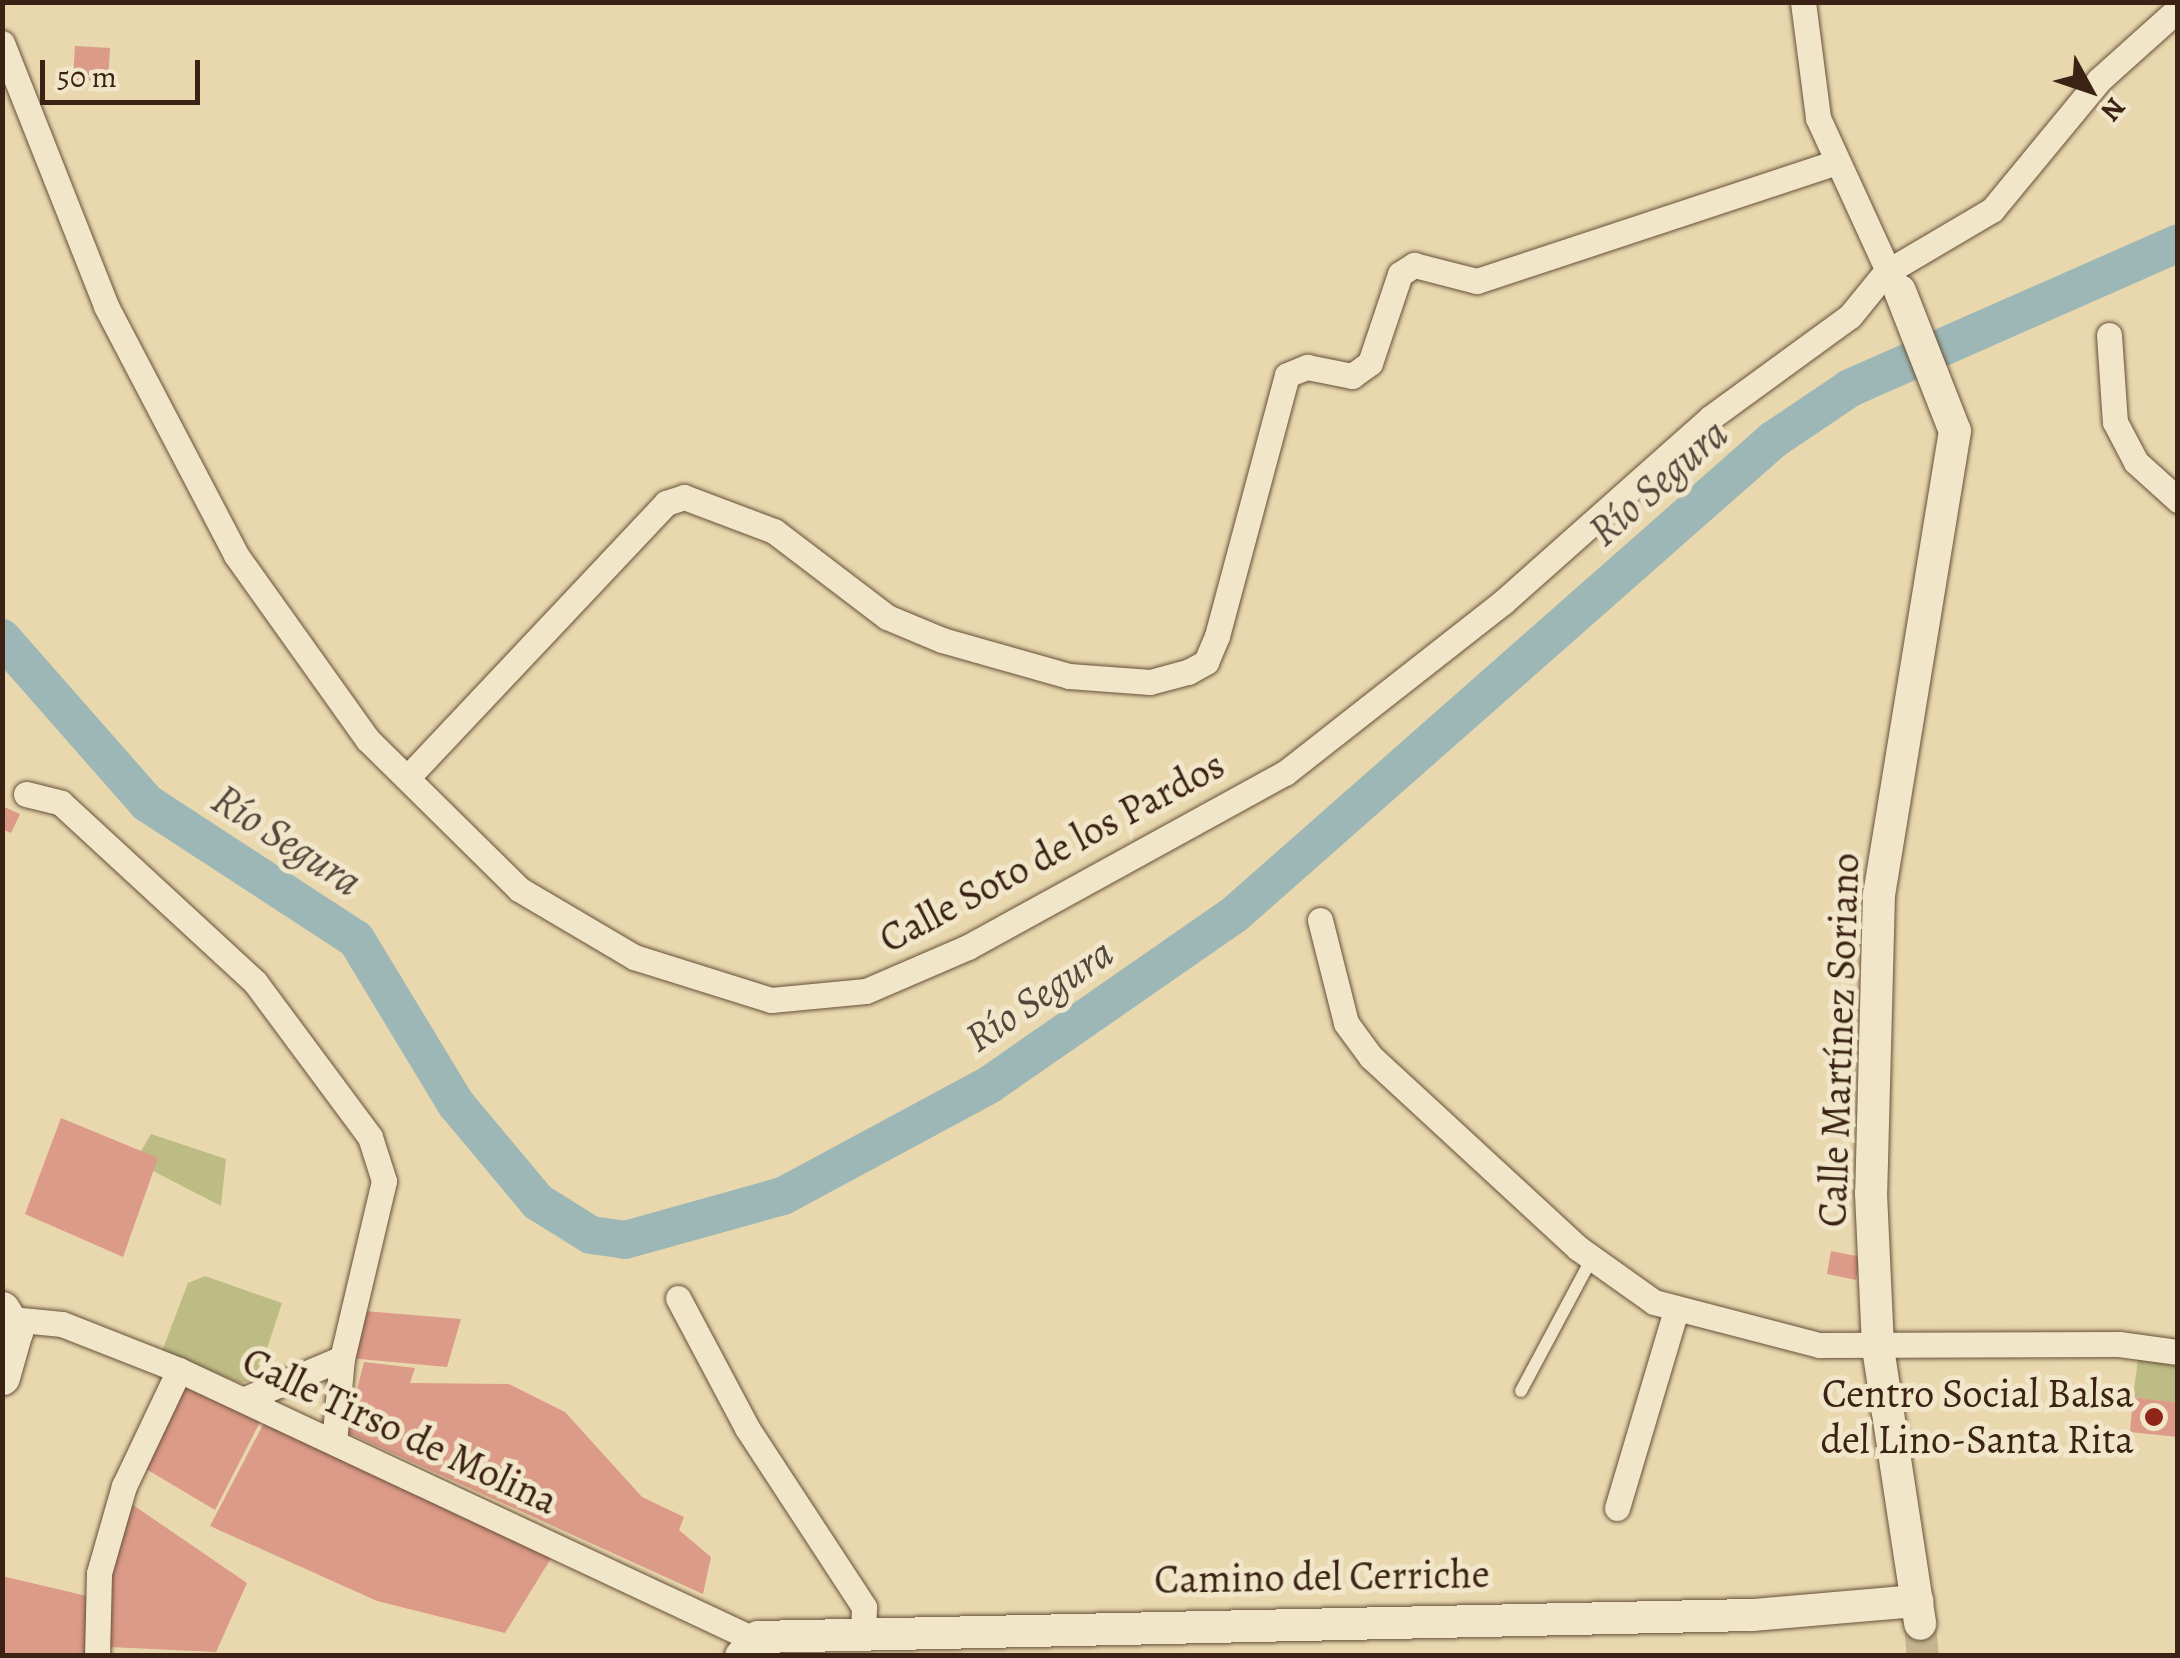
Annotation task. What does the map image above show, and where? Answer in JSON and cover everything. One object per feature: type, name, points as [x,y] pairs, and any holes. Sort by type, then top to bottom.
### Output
[{"type":"main road","points":[[2,1378],[7,1314]]},
{"type":"street","points":[[1803,2],[1818,118],[1892,282]]},
{"type":"street","name":"Calle Soto de los Pardos","points":[[2,43],[106,306],[236,555],[368,740],[518,890],[634,957],[771,1000],[866,991],[968,947],[1284,773],[1503,602],[1710,418],[1992,210],[2099,80],[2178,8]]},
{"type":"street","points":[[406,778],[666,502],[684,497],[774,531],[887,617],[942,640],[1069,676],[1150,682],[1188,672],[1206,662],[1218,636],[1287,375],[1307,368],[1352,376],[1370,363],[1400,274],[1414,266],[1477,281],[1836,162]]},
{"type":"street","name":"Calle Martínez Soriano","points":[[1892,282],[1947,396],[1947,512],[1880,894],[1870,1193],[1878,1348],[1919,1613]]},
{"type":"street","points":[[2108,335],[2115,422],[2136,462],[2178,500]]},
{"type":"street","points":[[26,794],[61,802],[255,982],[342,1093],[384,1181],[342,1358],[334,1442]]},
{"type":"street","points":[[1320,920],[1349,1031],[1442,1128],[1592,1258],[1675,1313],[1878,1348],[2118,1344],[2178,1352]]},
{"type":"street","points":[[678,1298],[747,1428],[864,1607],[863,1633]]},
{"type":"street","points":[[1618,1508],[1675,1313]]},
{"type":"street","name":"Calle Tirso de Molina","points":[[7,1314],[62,1324],[245,1399],[745,1646]]},
{"type":"street","points":[[245,1399],[342,1358]]},
{"type":"street","points":[[97,1656],[99,1573],[124,1486],[180,1370]]},
{"type":"street","name":"Camino del Cerriche","points":[[745,1646],[863,1633],[1919,1613]]},
{"type":"lane","points":[[1521,1392],[1592,1258]]},
{"type":"shaded area","points":[[151,1134],[226,1159],[221,1206],[151,1170],[140,1153]]},
{"type":"shaded area","points":[[205,1276],[282,1303],[257,1379],[240,1383],[162,1351],[188,1283]]},
{"type":"shaded area","points":[[2138,1359],[2177,1365],[2177,1403],[2133,1397]]},
{"type":"building","points":[[75,46],[110,48],[108,81],[73,80]]},
{"type":"building","points":[[2,806],[20,814],[11,833],[2,829]]},
{"type":"building","points":[[61,1118],[158,1158],[123,1257],[25,1214]]},
{"type":"building","points":[[1831,1251],[1861,1257],[1856,1280],[1827,1274]]},
{"type":"building","points":[[364,1311],[461,1319],[447,1367],[349,1358]]},
{"type":"building","points":[[364,1362],[415,1368],[410,1383],[509,1384],[565,1412],[642,1497],[684,1517],[679,1530],[711,1557],[703,1594],[346,1432]]},
{"type":"building","points":[[186,1386],[261,1420],[215,1510],[146,1469]]},
{"type":"building","name":"Centro Social Balsa del Lino-Santa Rita","points":[[2133,1397],[2178,1403],[2178,1437],[2130,1432]]},
{"type":"building","points":[[266,1419],[553,1555],[505,1633],[377,1601],[210,1526]]},
{"type":"building","points":[[133,1505],[247,1583],[216,1652],[109,1647],[110,1571]]},
{"type":"building","points":[[2,1576],[91,1597],[88,1656],[2,1656]]},
{"type":"waterway","name":"Río Segura","points":[[2,638],[147,803],[356,939],[456,1104],[538,1202],[591,1235],[625,1240],[783,1196],[989,1085],[1235,914],[1773,440],[1850,388],[2178,243]]},
{"type":"tunnel","points":[[1920,1624],[1923,1656]]},
{"type":"place","name":"Centro Social Balsa del Lino-Santa Rita","points":[[2154,1417]]}]
